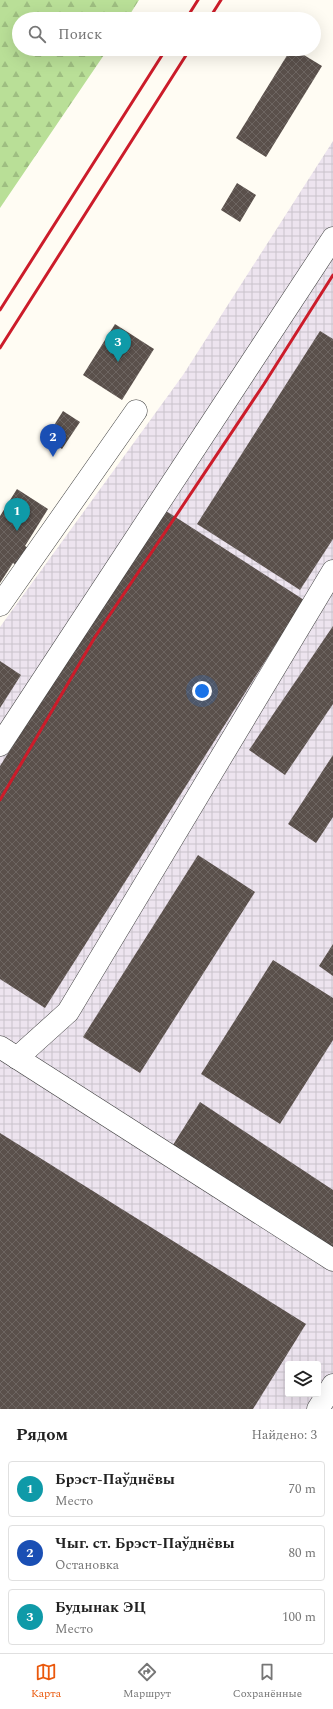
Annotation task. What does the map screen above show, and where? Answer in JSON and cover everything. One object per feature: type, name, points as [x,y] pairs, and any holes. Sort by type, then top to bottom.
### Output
[{"type":"street","points":[[0,745],[333,238]]},
{"type":"street","points":[[0,605],[136,412]]},
{"type":"street","points":[[333,572],[68,1012],[9,1052],[333,1260]]},
{"type":"street","points":[[318,1409],[333,1385]]},
{"type":"shaded area","points":[[333,141],[333,1409],[0,1409],[0,627],[183,375]]},
{"type":"green space","points":[[0,0],[139,0],[131,12],[12,12],[12,56],[103,56],[0,208]]},
{"type":"building","points":[[287,56],[306,56],[322,66],[266,157],[236,138]]},
{"type":"building","points":[[237,183],[256,195],[240,222],[221,210]]},
{"type":"building","points":[[115,324],[154,349],[122,400],[83,375]]},
{"type":"building","points":[[320,331],[333,339],[333,539],[300,590],[197,524]]},
{"type":"building","points":[[63,411],[80,422],[62,449],[46,438]]},
{"type":"building","points":[[17,489],[48,509],[25,546],[30,549],[19,567],[13,563],[0,583],[0,516]]},
{"type":"building","points":[[163,509],[304,600],[45,1008],[0,979],[0,766]]},
{"type":"building","points":[[333,626],[333,704],[285,775],[249,750]]},
{"type":"building","points":[[0,661],[21,675],[0,708]]},
{"type":"building","points":[[333,755],[333,817],[316,843],[288,824]]},
{"type":"building","points":[[198,855],[255,892],[140,1073],[83,1037]]},
{"type":"building","points":[[333,944],[333,976],[319,966]]},
{"type":"building","points":[[273,960],[333,998],[333,1040],[280,1124],[201,1074]]},
{"type":"building","points":[[200,1102],[333,1190],[333,1254],[171,1148]]},
{"type":"building","points":[[0,1133],[306,1324],[253,1409],[0,1409]]},
{"type":"railway","points":[[190,12],[198,0]]},
{"type":"railway","points":[[213,12],[221,0]]},
{"type":"railway","points":[[0,310],[162,56]]},
{"type":"railway","points":[[0,348],[186,56]]},
{"type":"railway","points":[[0,800],[95,637],[264,384],[333,275]]},
{"type":"place","name":"Будынак ЭЦ","points":[[118,362]]},
{"type":"place","name":"Чыг. ст. Брэст-Паўднёвы","points":[[53,457]]},
{"type":"place","name":"Брэст-Паўднёвы","points":[[17,531]]}]
